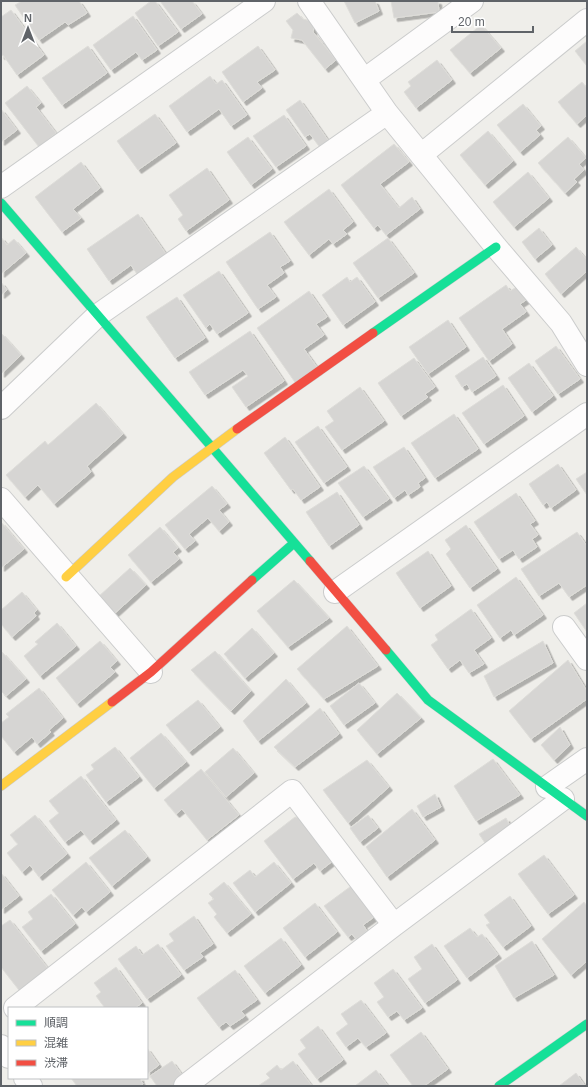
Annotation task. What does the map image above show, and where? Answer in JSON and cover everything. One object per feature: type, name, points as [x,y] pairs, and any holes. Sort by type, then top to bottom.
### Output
[{"type":"street","points":[[1,188],[264,1]]},
{"type":"street","points":[[309,1],[387,113],[496,247],[561,323],[587,364]]},
{"type":"street","points":[[364,80],[464,4]]},
{"type":"street","points":[[421,155],[587,20]]},
{"type":"street","points":[[1,408],[98,315],[387,113]]},
{"type":"street","points":[[1,203],[212,446],[428,700],[587,816]]},
{"type":"street","points":[[66,577],[173,477],[212,446],[496,247]]},
{"type":"street","points":[[335,592],[587,414]]},
{"type":"street","points":[[1,499],[66,577],[151,672]]},
{"type":"street","points":[[3,782],[151,672],[294,543]]},
{"type":"street","points":[[564,627],[587,659]]},
{"type":"street","points":[[185,1086],[394,925],[555,793],[587,759]]},
{"type":"street","points":[[16,1007],[292,791],[394,925]]},
{"type":"street","points":[[499,1086],[587,1024]]},
{"type":"street","points":[[1,1046],[8,1055]]},
{"type":"building","points":[[22,1],[79,1],[87,13],[68,25],[65,22],[39,40],[15,5]]},
{"type":"building","points":[[151,1],[155,1],[178,32],[158,46],[135,13]]},
{"type":"building","points":[[160,1],[192,1],[202,14],[181,29]]},
{"type":"building","points":[[344,1],[375,1],[379,11],[355,23]]},
{"type":"building","points":[[391,1],[438,1],[439,12],[394,18]]},
{"type":"building","points":[[11,10],[44,55],[17,75],[3,55],[1,56],[1,17]]},
{"type":"building","points":[[297,13],[303,19],[315,22],[313,32],[336,60],[325,69],[302,40],[291,38],[293,30],[286,21]]},
{"type":"building","points":[[133,16],[157,50],[142,60],[136,52],[111,70],[93,45]]},
{"type":"building","points":[[481,25],[501,48],[470,73],[450,50]]},
{"type":"building","points":[[587,41],[587,66],[575,51]]},
{"type":"building","points":[[88,46],[107,73],[62,105],[42,78]]},
{"type":"building","points":[[258,46],[275,70],[257,82],[262,88],[243,102],[222,72]]},
{"type":"building","points":[[437,60],[452,80],[416,108],[404,92],[411,86],[408,82]]},
{"type":"building","points":[[210,76],[216,84],[222,80],[247,115],[231,126],[219,109],[187,132],[169,106]]},
{"type":"building","points":[[582,82],[587,88],[587,115],[577,124],[558,102]]},
{"type":"building","points":[[27,86],[41,103],[36,107],[56,133],[39,147],[5,103]]},
{"type":"building","points":[[300,100],[330,143],[321,149],[310,134],[305,137],[286,110]]},
{"type":"building","points":[[523,104],[541,126],[536,130],[540,135],[520,152],[497,125]]},
{"type":"building","points":[[1,109],[17,130],[1,142]]},
{"type":"building","points":[[155,114],[176,143],[138,170],[117,141]]},
{"type":"building","points":[[284,115],[306,146],[276,167],[253,136]]},
{"type":"building","points":[[488,131],[513,161],[485,185],[460,155]]},
{"type":"building","points":[[248,137],[272,169],[251,185],[227,152]]},
{"type":"building","points":[[568,137],[586,158],[579,164],[584,170],[574,179],[577,182],[565,193],[538,163]]},
{"type":"building","points":[[394,144],[409,162],[380,184],[399,208],[412,197],[420,209],[386,235],[378,225],[374,228],[341,185]]},
{"type":"building","points":[[81,162],[100,188],[73,209],[81,218],[62,232],[35,197]]},
{"type":"building","points":[[207,168],[229,200],[186,231],[178,219],[183,215],[169,195]]},
{"type":"building","points":[[528,172],[549,198],[514,227],[493,202]]},
{"type":"building","points":[[329,189],[353,222],[343,230],[347,234],[333,244],[329,239],[309,255],[284,222]]},
{"type":"building","points":[[138,214],[166,254],[137,274],[131,265],[109,281],[87,249]]},
{"type":"building","points":[[539,228],[552,245],[535,259],[522,242]]},
{"type":"building","points":[[270,232],[290,261],[280,267],[284,273],[267,285],[276,297],[258,309],[226,262]]},
{"type":"building","points":[[1,237],[7,245],[14,239],[26,253],[1,274]]},
{"type":"building","points":[[388,238],[414,273],[378,298],[353,263]]},
{"type":"building","points":[[576,247],[587,260],[587,271],[561,294],[545,274]]},
{"type":"building","points":[[219,271],[248,313],[217,334],[210,324],[206,328],[183,295]]},
{"type":"building","points":[[347,277],[350,282],[357,277],[375,302],[343,325],[322,295]]},
{"type":"building","points":[[1,282],[7,290],[1,295]]},
{"type":"building","points":[[506,285],[510,291],[520,285],[529,298],[520,304],[526,312],[502,329],[512,344],[489,361],[459,318]]},
{"type":"building","points":[[309,291],[327,317],[316,324],[324,335],[304,349],[319,370],[297,385],[257,328]]},
{"type":"building","points":[[177,297],[205,338],[175,358],[146,317]]},
{"type":"building","points":[[448,320],[466,347],[428,374],[409,347]]},
{"type":"building","points":[[250,331],[284,381],[246,407],[232,387],[248,376],[243,370],[205,395],[189,372]]},
{"type":"building","points":[[1,333],[21,355],[1,374]]},
{"type":"building","points":[[556,346],[580,379],[558,394],[535,361]]},
{"type":"building","points":[[483,357],[496,376],[472,392],[467,384],[462,387],[455,376]]},
{"type":"building","points":[[414,358],[435,387],[425,394],[428,397],[401,416],[378,383]]},
{"type":"building","points":[[529,363],[553,396],[532,412],[508,378]]},
{"type":"building","points":[[503,385],[524,416],[484,444],[462,413]]},
{"type":"building","points":[[360,387],[384,421],[342,450],[325,427],[334,421],[327,411]]},
{"type":"building","points":[[96,403],[123,434],[87,466],[91,472],[54,504],[38,485],[25,497],[6,475],[45,441],[48,445]]},
{"type":"building","points":[[454,414],[478,449],[435,478],[411,443]]},
{"type":"building","points":[[318,426],[347,467],[324,483],[295,442]]},
{"type":"building","points":[[285,437],[320,487],[301,500],[293,489],[291,490],[264,453]]},
{"type":"building","points":[[404,447],[425,478],[418,483],[420,487],[408,495],[405,490],[394,498],[373,467]]},
{"type":"building","points":[[558,464],[576,490],[551,508],[547,502],[543,505],[529,484]]},
{"type":"building","points":[[364,466],[389,499],[363,517],[338,483]]},
{"type":"building","points":[[587,472],[587,495],[576,479]]},
{"type":"building","points":[[212,486],[227,504],[219,510],[229,522],[219,531],[208,518],[189,534],[195,541],[185,549],[165,525]]},
{"type":"building","points":[[337,492],[359,525],[329,546],[306,512]]},
{"type":"building","points":[[516,493],[535,521],[530,524],[538,535],[532,539],[537,547],[519,559],[513,550],[499,559],[474,522]]},
{"type":"building","points":[[1,522],[24,549],[1,568]]},
{"type":"building","points":[[466,525],[497,569],[470,588],[446,554],[451,549],[445,540]]},
{"type":"building","points":[[160,527],[178,548],[173,552],[179,559],[151,582],[128,555]]},
{"type":"building","points":[[577,532],[587,546],[587,585],[569,597],[559,583],[539,596],[521,569]]},
{"type":"building","points":[[428,551],[451,586],[420,608],[396,573]]},
{"type":"building","points":[[130,568],[146,585],[114,614],[98,597]]},
{"type":"building","points":[[516,577],[543,615],[514,635],[511,630],[500,638],[477,605]]},
{"type":"building","points":[[294,580],[329,618],[288,647],[257,611]]},
{"type":"building","points":[[22,592],[37,610],[34,613],[36,616],[12,637],[1,624],[1,610]]},
{"type":"building","points":[[587,603],[587,632],[574,613]]},
{"type":"building","points":[[471,609],[491,638],[474,650],[484,664],[469,673],[460,660],[448,669],[431,645],[438,640],[435,635]]},
{"type":"building","points":[[57,623],[76,646],[40,676],[24,656],[38,644],[35,642]]},
{"type":"building","points":[[347,626],[378,666],[324,699],[297,669]]},
{"type":"building","points":[[252,628],[274,653],[245,678],[224,654]]},
{"type":"building","points":[[100,641],[117,661],[110,667],[115,672],[77,704],[56,678]]},
{"type":"building","points":[[543,641],[553,663],[494,697],[484,676]]},
{"type":"building","points":[[215,651],[251,691],[231,711],[191,670]]},
{"type":"building","points":[[2,652],[26,679],[6,696],[1,691]]},
{"type":"building","points":[[568,660],[587,691],[587,699],[531,739],[509,711]]},
{"type":"building","points":[[286,679],[306,703],[258,741],[243,721]]},
{"type":"building","points":[[359,683],[375,703],[344,725],[330,706]]},
{"type":"building","points":[[39,688],[63,718],[49,730],[51,732],[37,744],[32,737],[14,752],[1,736],[1,723],[9,717],[6,714]]},
{"type":"building","points":[[397,693],[421,718],[377,754],[357,730]]},
{"type":"building","points":[[198,700],[220,727],[189,752],[166,725]]},
{"type":"building","points":[[320,708],[339,734],[295,767],[274,747]]},
{"type":"building","points":[[560,727],[570,745],[554,760],[541,745]]},
{"type":"building","points":[[161,733],[186,762],[154,788],[130,758]]},
{"type":"building","points":[[115,747],[139,777],[106,802],[86,775],[94,769],[91,765]]},
{"type":"building","points":[[233,748],[254,773],[226,797],[205,772]]},
{"type":"building","points":[[493,759],[520,795],[476,821],[454,786]]},
{"type":"building","points":[[367,760],[389,787],[348,823],[323,790]]},
{"type":"building","points":[[201,769],[239,815],[207,840],[182,809],[176,814],[164,800]]},
{"type":"building","points":[[81,776],[116,820],[90,841],[81,830],[65,842],[49,821],[59,813],[49,801]]},
{"type":"building","points":[[435,794],[441,807],[423,817],[417,806]]},
{"type":"building","points":[[412,809],[435,840],[387,877],[366,847]]},
{"type":"building","points":[[35,815],[67,854],[39,877],[30,865],[22,872],[7,853],[18,844],[10,835]]},
{"type":"building","points":[[368,815],[378,828],[360,842],[350,828]]},
{"type":"building","points":[[295,817],[314,820],[334,860],[320,871],[314,863],[293,879],[264,841]]},
{"type":"building","points":[[506,818],[513,832],[489,849],[479,834]]},
{"type":"building","points":[[125,830],[147,857],[112,886],[89,858]]},
{"type":"building","points":[[544,855],[574,895],[548,914],[518,874]]},
{"type":"building","points":[[86,862],[110,892],[86,912],[82,907],[73,915],[52,890]]},
{"type":"building","points":[[274,862],[291,883],[255,912],[233,883],[250,870],[255,877]]},
{"type":"building","points":[[1,873],[19,896],[1,910]]},
{"type":"building","points":[[358,881],[381,912],[363,925],[367,931],[356,939],[352,934],[348,937],[324,906]]},
{"type":"building","points":[[224,882],[251,914],[227,933],[214,917],[217,914],[208,903],[214,899],[209,894]]},
{"type":"building","points":[[51,894],[75,924],[41,951],[22,927],[33,919],[28,912]]},
{"type":"building","points":[[510,896],[531,926],[503,947],[486,925],[490,923],[484,915]]},
{"type":"building","points":[[584,902],[587,906],[587,961],[571,975],[542,939]]},
{"type":"building","points":[[315,903],[337,932],[305,957],[283,928]]},
{"type":"building","points":[[194,916],[213,944],[200,953],[203,957],[184,970],[166,946],[174,941],[169,934]]},
{"type":"building","points":[[10,920],[54,976],[26,999],[1,967],[1,926]]},
{"type":"building","points":[[470,928],[477,937],[482,934],[498,955],[467,978],[444,946]]},
{"type":"building","points":[[281,938],[301,965],[265,993],[244,966]]},
{"type":"building","points":[[532,941],[554,975],[514,998],[495,966]]},
{"type":"building","points":[[158,944],[181,975],[147,999],[118,959],[136,946],[142,955]]},
{"type":"building","points":[[432,944],[457,980],[425,1003],[408,979],[422,969],[414,957]]},
{"type":"building","points":[[116,967],[142,1003],[136,1007],[104,1007],[96,996],[101,992],[94,983]]},
{"type":"building","points":[[393,969],[422,1008],[404,1020],[397,1011],[388,1017],[377,1002],[384,997],[374,983]]},
{"type":"building","points":[[235,970],[257,1000],[241,1011],[245,1016],[230,1026],[226,1022],[219,1027],[197,998]]},
{"type":"building","points":[[361,1000],[386,1033],[366,1047],[358,1038],[346,1047],[336,1033],[348,1024],[341,1014]]},
{"type":"building","points":[[318,1026],[343,1060],[317,1079],[298,1054],[306,1048],[300,1040]]},
{"type":"building","points":[[421,1032],[448,1069],[424,1086],[413,1086],[390,1055]]},
{"type":"building","points":[[148,1049],[159,1065],[148,1073]]},
{"type":"building","points":[[172,1061],[185,1079],[175,1086],[157,1086],[150,1076]]},
{"type":"building","points":[[293,1061],[312,1086],[258,1086],[270,1078],[266,1074],[277,1065],[281,1070]]},
{"type":"building","points":[[376,1070],[388,1086],[355,1086]]},
{"type":"building","points":[[576,1073],[585,1086],[559,1086]]},
{"type":"building","points":[[72,1079],[140,1079],[143,1084],[140,1086],[77,1086]]},
{"type":"traffic: fast","points":[[1,203],[310,561]]},
{"type":"traffic: fast","points":[[373,333],[496,247]]},
{"type":"traffic: fast","points":[[252,580],[294,543]]},
{"type":"traffic: fast","points":[[386,650],[428,700],[587,816]]},
{"type":"traffic: fast","points":[[499,1086],[587,1024]]},
{"type":"traffic: slow","points":[[66,577],[173,477],[237,429]]},
{"type":"traffic: slow","points":[[1,786],[112,702]]},
{"type":"traffic: jam","points":[[237,429],[373,333]]},
{"type":"traffic: jam","points":[[310,561],[386,650]]},
{"type":"traffic: jam","points":[[112,702],[151,672],[252,580]]}]
